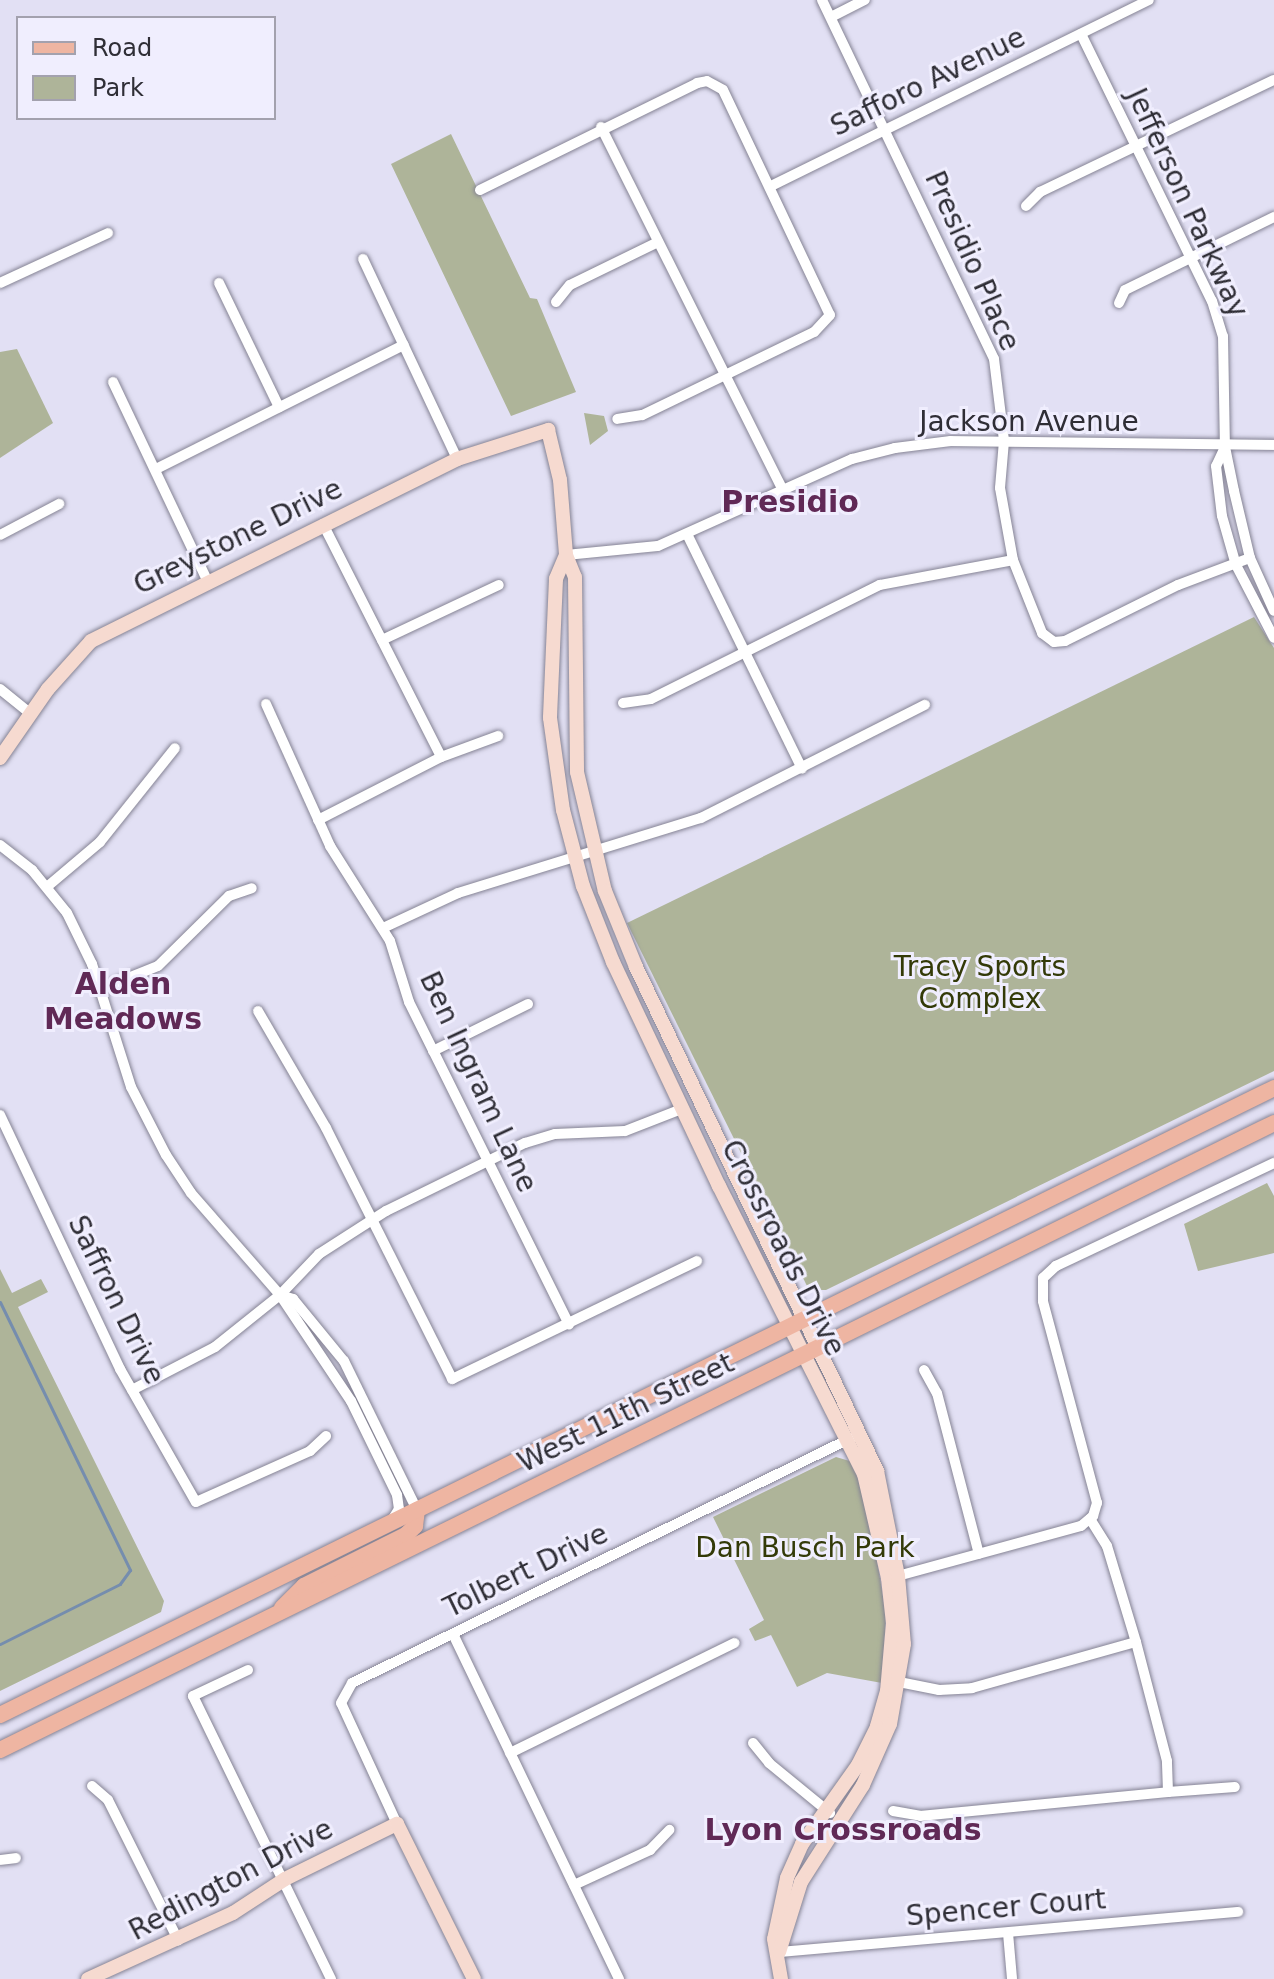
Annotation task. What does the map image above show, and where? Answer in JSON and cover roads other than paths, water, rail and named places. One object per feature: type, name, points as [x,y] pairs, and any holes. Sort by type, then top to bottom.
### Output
[{"type":"main road","name":"West 11th Street","points":[[0,1715],[1274,1088]]},
{"type":"main road","name":"West 11th Street","points":[[0,1750],[1274,1123]]},
{"type":"main road","points":[[279,1613],[304,1586],[406,1535],[415,1526],[417,1510]]},
{"type":"street","name":"Presidio Place","points":[[822,0],[994,359],[1004,441],[1000,488],[1013,560],[1042,633],[1054,642],[1178,585],[1236,565]]},
{"type":"street","points":[[831,17],[865,0]]},
{"type":"street","name":"Safforo Avenue","points":[[771,186],[1149,0]]},
{"type":"street","name":"Jefferson Parkway","points":[[1081,34],[1192,256],[1223,336],[1225,447],[1250,558],[1274,611]]},
{"type":"street","points":[[1026,206],[1040,192],[1274,80]]},
{"type":"street","points":[[480,190],[601,127],[697,83],[715,84],[771,186],[830,315],[814,332],[642,415],[617,419]]},
{"type":"street","points":[[601,127],[782,489]]},
{"type":"street","points":[[1119,303],[1125,290],[1274,217]]},
{"type":"street","points":[[0,283],[108,233]]},
{"type":"street","points":[[556,302],[570,285],[658,242]]},
{"type":"street","points":[[363,259],[457,459]]},
{"type":"street","points":[[219,283],[279,407]]},
{"type":"street","points":[[156,469],[404,345]]},
{"type":"street","points":[[113,382],[207,580]]},
{"type":"street","name":"Greystone Drive","points":[[0,758],[31,714],[91,641],[207,580],[457,459],[548,430]]},
{"type":"street","name":"Crossroads Drive","points":[[548,430],[560,480],[566,555],[575,577],[577,772],[594,854],[629,952],[807,1318],[813,1350],[854,1436],[893,1577],[895,1681],[877,1727],[801,1882],[779,1952],[781,1979]]},
{"type":"street","name":"Jackson Avenue","points":[[566,555],[634,552],[688,536],[782,489],[852,459],[895,448],[1004,441],[1225,447],[1274,445]]},
{"type":"street","name":"Jefferson Parkway","points":[[1225,447],[1216,466],[1222,516],[1236,565],[1274,638]]},
{"type":"street","points":[[0,535],[59,504]]},
{"type":"street","points":[[323,524],[441,757]]},
{"type":"street","points":[[688,536],[802,769]]},
{"type":"street","name":"Crossroads Drive","points":[[566,555],[556,579],[550,718],[575,859],[613,962],[790,1327],[813,1350]]},
{"type":"street","points":[[1236,565],[1250,558]]},
{"type":"street","points":[[623,703],[651,699],[880,585],[1013,560]]},
{"type":"street","points":[[382,640],[499,585]]},
{"type":"street","points":[[0,689],[31,714]]},
{"type":"street","name":"Ben Ingram Lane","points":[[266,704],[318,820],[383,928],[433,1051],[569,1325]]},
{"type":"street","points":[[383,928],[458,893],[594,854],[701,818],[925,705]]},
{"type":"street","points":[[318,820],[441,757],[498,736]]},
{"type":"street","points":[[48,886],[100,842],[162,771],[175,748]]},
{"type":"street","points":[[0,845],[48,886],[67,913],[101,989],[131,1087],[166,1155],[191,1193],[280,1295],[351,1401],[399,1502],[390,1523]]},
{"type":"street","points":[[101,989],[158,966],[229,896],[252,888]]},
{"type":"street","points":[[433,1051],[528,1004]]},
{"type":"street","points":[[258,1011],[372,1219],[452,1379],[697,1261]]},
{"type":"street","points":[[132,1390],[215,1347],[280,1295],[319,1254],[372,1219],[487,1162],[555,1134],[625,1131],[684,1108]]},
{"type":"street","name":"Saffron Drive","points":[[0,1115],[132,1390],[196,1502],[310,1451],[326,1436]]},
{"type":"street","points":[[893,1577],[1090,1519],[1097,1503],[1043,1301],[1043,1278],[1056,1266],[1274,1163]]},
{"type":"street","points":[[280,1295],[293,1299],[344,1361],[417,1510]]},
{"type":"street","points":[[924,1370],[937,1393],[979,1554]]},
{"type":"street","name":"Tolbert Drive","points":[[397,1824],[346,1718],[342,1698],[352,1683],[854,1436]]},
{"type":"street","points":[[1090,1519],[1107,1546],[1136,1642],[1167,1761],[1168,1792]]},
{"type":"street","points":[[453,1634],[619,1979]]},
{"type":"street","points":[[895,1681],[939,1690],[972,1688],[1136,1642]]},
{"type":"street","points":[[510,1753],[735,1643]]},
{"type":"street","points":[[248,1670],[193,1696],[285,1879],[331,1979]]},
{"type":"street","points":[[753,1743],[832,1815]]},
{"type":"street","points":[[92,1786],[108,1800],[178,1940]]},
{"type":"street","points":[[893,1811],[920,1816],[1235,1787]]},
{"type":"street","points":[[397,1824],[474,1979]]},
{"type":"street","name":"Redington Drive","points":[[88,1979],[178,1940],[285,1879],[397,1824]]},
{"type":"street","points":[[574,1885],[650,1850],[669,1830]]},
{"type":"street","points":[[0,1860],[16,1858]]},
{"type":"street","name":"Spencer Court","points":[[779,1952],[1238,1912]]},
{"type":"street","points":[[1008,1933],[1012,1979]]},
{"type":"waterway","points":[[0,1302],[130,1570],[120,1584],[0,1644]]},
{"type":"district","name":"Presidio","points":[[790,502]]},
{"type":"district","name":"Alden Meadows","points":[[123,1001]]},
{"type":"district","name":"Lyon Crossroads","points":[[843,1830]]},
{"type":"park label","name":"Tracy Sports Complex","points":[[980,983]]},
{"type":"park label","name":"Dan Busch Park","points":[[805,1548]]}]
